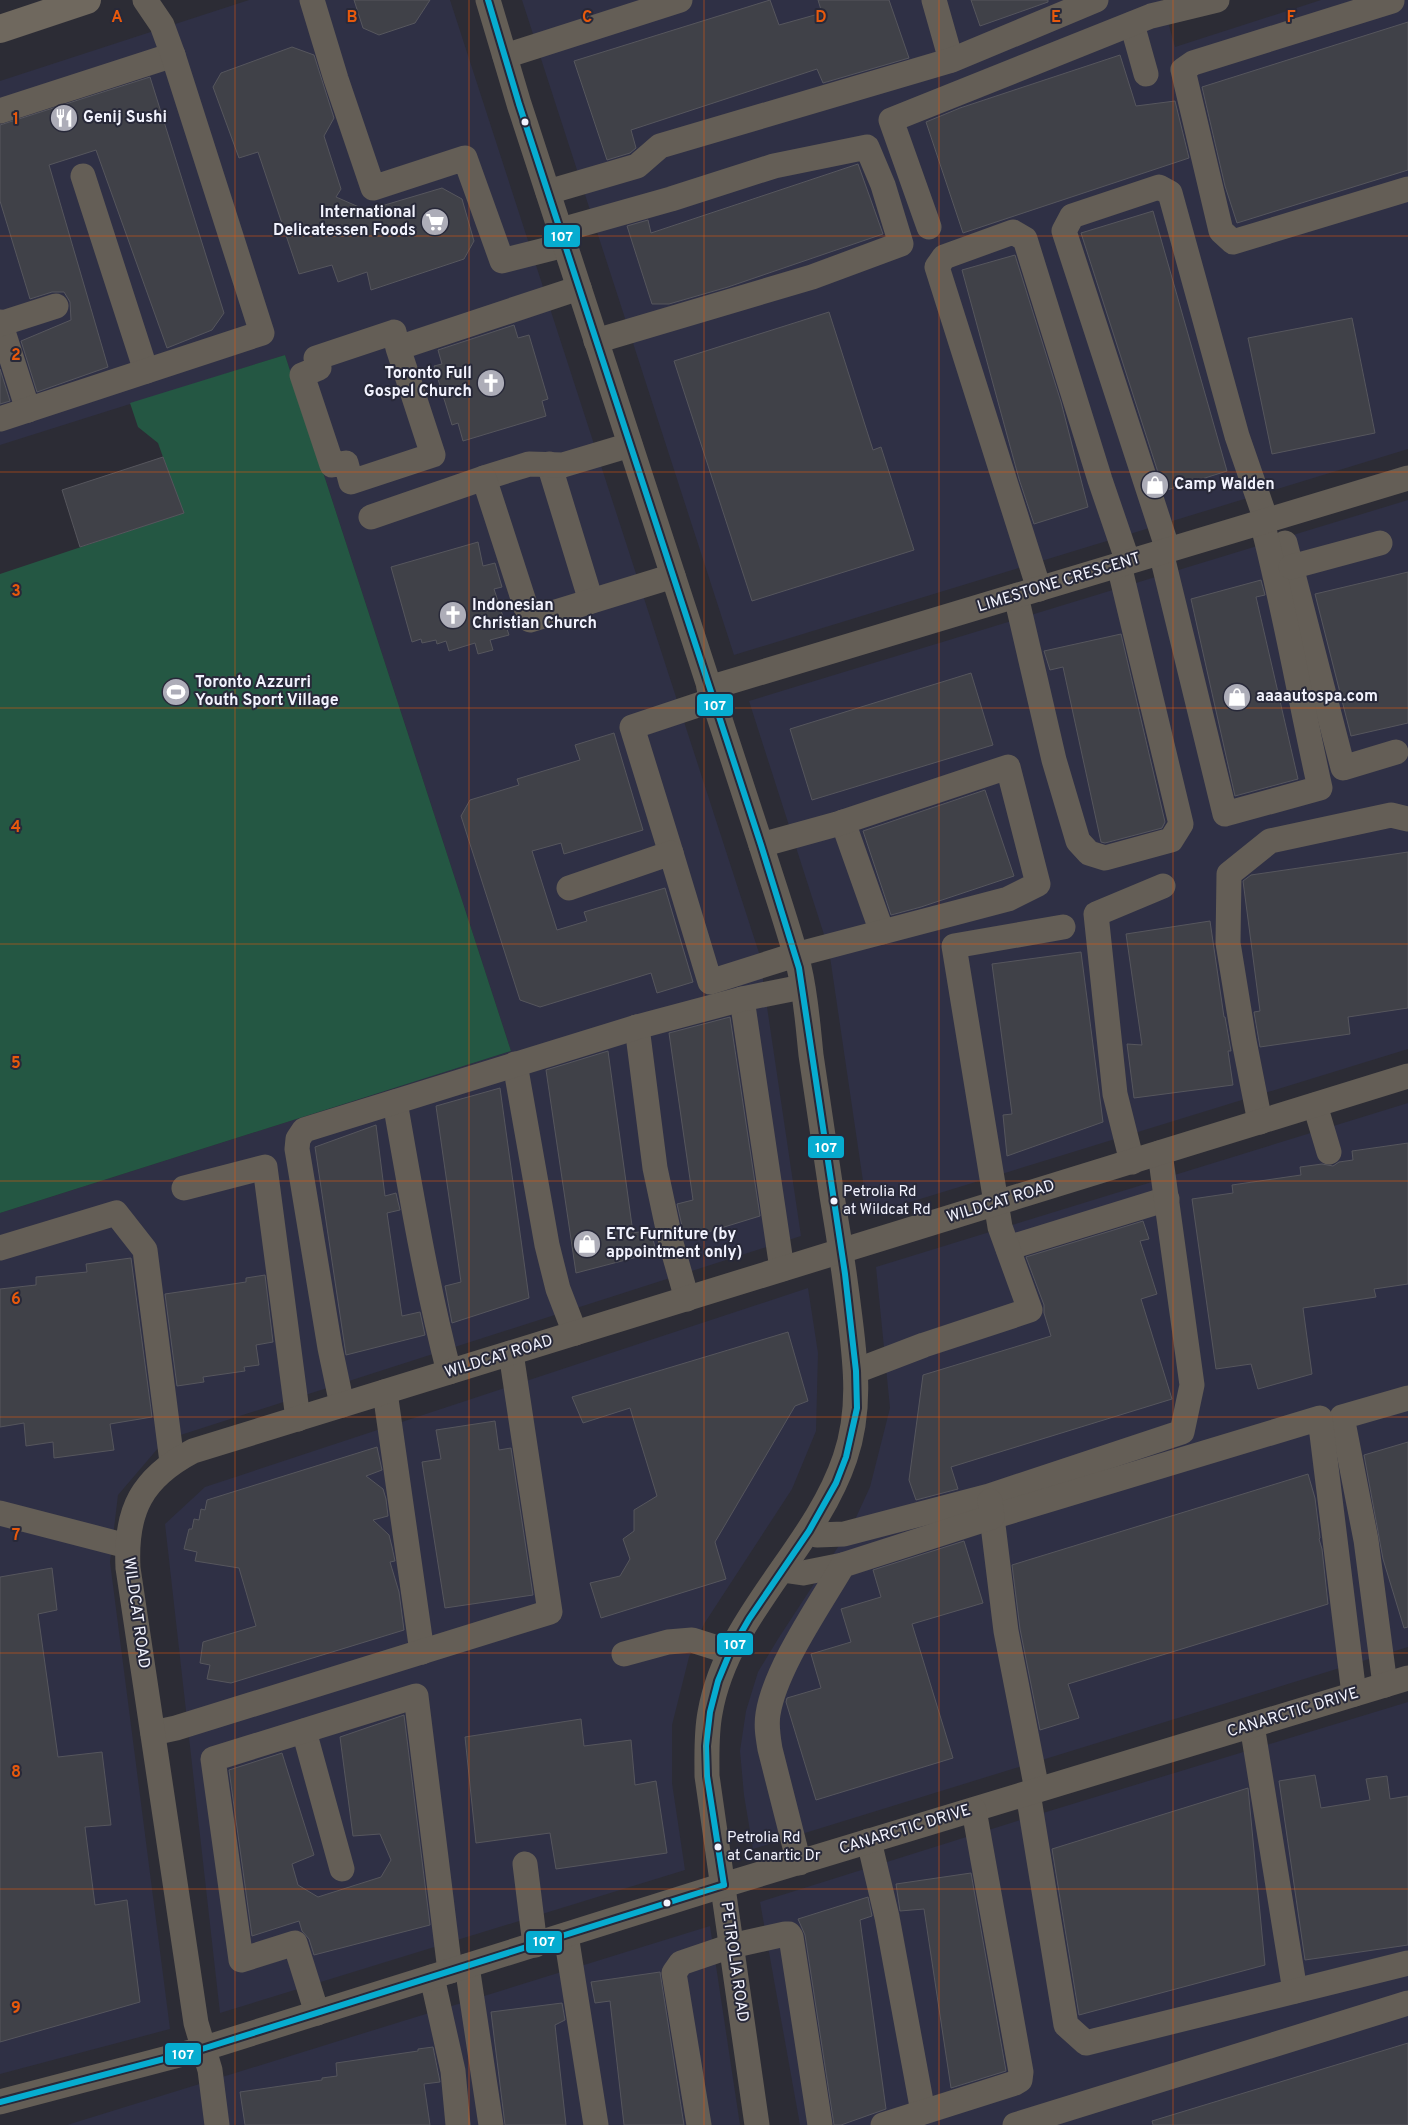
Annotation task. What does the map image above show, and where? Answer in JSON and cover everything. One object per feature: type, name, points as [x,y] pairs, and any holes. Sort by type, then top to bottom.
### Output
[{"type":"main road","points":[[0,29],[87,0]]},
{"type":"street","points":[[0,419],[262,333],[173,54],[162,25],[145,0]]},
{"type":"street","points":[[312,0],[336,79],[373,188],[465,158],[502,261],[671,199],[774,166],[867,147],[883,185],[901,244],[812,277],[596,340]]},
{"type":"street","name":"PETROLIA ROAD","points":[[488,0],[548,192],[761,845],[795,955],[802,987],[841,1251],[856,1371],[856,1408],[846,1457],[836,1483],[809,1530],[749,1619],[730,1652],[718,1681],[710,1712],[706,1746],[708,1776],[731,1946],[758,2125]]},
{"type":"street","points":[[505,56],[680,0]]},
{"type":"street","points":[[934,0],[951,60]]},
{"type":"street","points":[[548,192],[637,166],[660,146],[951,60],[1096,0]]},
{"type":"street","points":[[929,226],[891,120],[1152,16],[1192,4],[1217,0]]},
{"type":"street","points":[[1392,1],[1193,63],[1183,70],[1221,231],[1233,242],[1408,189]]},
{"type":"street","points":[[1132,24],[1146,74]]},
{"type":"street","points":[[0,111],[173,54]]},
{"type":"street","points":[[83,176],[146,371]]},
{"type":"street","points":[[1269,519],[1275,573],[1295,676],[1320,788],[1225,814],[1164,551],[1064,231],[1072,216],[1159,187],[1170,193],[1237,436],[1269,519],[1291,567],[1344,768],[1396,752]]},
{"type":"street","points":[[1013,232],[1025,239],[1100,480],[1123,564],[1180,824],[1171,840],[1105,858],[1089,853],[1078,841],[1054,760],[1028,592],[937,267],[944,257],[1013,232]]},
{"type":"street","points":[[398,348],[579,288]]},
{"type":"street","points":[[28,410],[0,323],[56,306]]},
{"type":"street","points":[[394,332],[398,348],[434,455],[351,482],[346,462],[332,465],[302,375],[319,368],[316,358],[394,332]]},
{"type":"street","points":[[371,517],[529,464],[563,465],[630,445]]},
{"type":"street","points":[[549,464],[591,601]]},
{"type":"street","points":[[484,478],[530,620],[673,576]]},
{"type":"street","name":"LIMESTONE CRESCENT","points":[[670,853],[632,727],[711,694],[1028,592],[1408,478]]},
{"type":"street","points":[[1291,567],[1380,543]]},
{"type":"street","points":[[569,888],[670,853],[710,982],[795,955],[1008,899],[1038,884],[1008,767],[843,822],[761,845]]},
{"type":"street","points":[[1260,1122],[1244,1041],[1228,942],[1228,874],[1270,841],[1392,815],[1408,818]]},
{"type":"street","points":[[843,822],[882,932]]},
{"type":"street","points":[[1132,1162],[1116,1094],[1096,914],[1163,886]]},
{"type":"street","points":[[856,1371],[924,1345],[1030,1310],[1000,1227],[954,946],[1063,927]]},
{"type":"street","points":[[342,1405],[330,1348],[297,1149],[298,1139],[304,1130],[637,1027],[742,999],[802,987]]},
{"type":"street","points":[[742,999],[782,1269]]},
{"type":"street","points":[[637,1027],[655,1168],[671,1243],[687,1299]]},
{"type":"street","points":[[515,1064],[547,1244],[558,1289],[575,1333]]},
{"type":"street","name":"WILDCAT ROAD","points":[[217,2125],[210,2070],[202,2049],[196,2023],[128,1568],[127,1546],[130,1522],[139,1500],[152,1480],[172,1462],[193,1451],[1408,1076]]},
{"type":"street","points":[[395,1102],[417,1227],[438,1332],[449,1372]]},
{"type":"street","points":[[1315,1105],[1329,1152]]},
{"type":"street","points":[[782,1570],[803,1573],[843,1565],[1182,1432],[1192,1385],[1160,1153]]},
{"type":"street","points":[[184,1188],[265,1167],[298,1419]]},
{"type":"street","points":[[1008,1248],[1167,1199]]},
{"type":"street","points":[[0,1248],[116,1213],[122,1220],[145,1250],[172,1462]]},
{"type":"street","points":[[153,1733],[186,1725],[550,1612],[511,1353]]},
{"type":"street","points":[[393,1389],[430,1649]]},
{"type":"street","points":[[1396,1681],[1342,1417],[1408,1398]]},
{"type":"street","points":[[809,1530],[817,1535],[844,1534],[991,1506],[1320,1418],[1354,1694]]},
{"type":"street","points":[[991,1506],[1006,1631],[1033,1792],[1066,2024],[1086,2043],[1408,1963]]},
{"type":"street","points":[[0,1513],[127,1546]]},
{"type":"street","points":[[799,1863],[770,1749],[767,1730],[768,1714],[772,1696],[789,1658],[843,1565]]},
{"type":"street","points":[[624,1654],[668,1642],[692,1640],[730,1652]]},
{"type":"street","name":"CANARCTIC DRIVE","points":[[0,2102],[202,2049],[724,1885],[1396,1681]]},
{"type":"street","points":[[317,2013],[295,1943],[241,1960],[213,1759],[416,1696],[450,1972],[453,2071],[458,2125]]},
{"type":"street","points":[[1252,1725],[1295,1991]]},
{"type":"street","points":[[304,1731],[342,1869]]},
{"type":"street","points":[[883,2125],[1015,2084],[1020,2080],[1021,2072],[974,1810]]},
{"type":"street","points":[[868,1841],[888,1917],[922,2112]]},
{"type":"street","points":[[525,1864],[535,1945]]},
{"type":"street","points":[[699,2125],[674,1973],[681,1963],[731,1946],[789,1934],[820,2125]]},
{"type":"street","points":[[566,1935],[596,2125]]},
{"type":"street","points":[[450,1972],[491,2125]]},
{"type":"street","points":[[1015,2125],[1408,2003]]},
{"type":"shaded area","points":[[249,0],[450,0],[759,953],[801,1236],[165,1440],[118,1495],[110,1562],[170,2029],[0,2074],[0,1213],[511,1051],[285,355],[0,445],[0,81]]},
{"type":"shaded area","points":[[522,0],[1162,0],[1175,47],[1321,0],[1408,0],[1408,449],[734,655]]},
{"type":"shaded area","points":[[1408,500],[1408,1049],[868,1215],[829,950],[749,701]]},
{"type":"shaded area","points":[[1408,1103],[1408,1647],[753,1849],[744,1795],[740,1751],[746,1711],[758,1672],[853,1524],[870,1487],[890,1408],[876,1267]]},
{"type":"shaded area","points":[[808,1288],[818,1353],[816,1431],[792,1489],[704,1624],[689,1657],[672,1725],[672,1783],[685,1870],[220,2013],[165,1524],[205,1487]]},
{"type":"shaded area","points":[[1408,1702],[1408,2125],[800,2125],[760,1902],[1033,1816]]},
{"type":"shaded area","points":[[710,1926],[740,2125],[67,2125]]},
{"type":"green space","points":[[285,355],[511,1051],[0,1213],[0,574],[183,513],[158,443],[138,427],[130,403]]},
{"type":"building","points":[[354,0],[430,0],[415,23],[379,35],[363,28]]},
{"type":"building","points":[[770,0],[779,25],[822,13],[818,0],[889,0],[909,58],[823,83],[817,69],[631,130],[636,148],[630,153],[607,160],[574,61]]},
{"type":"building","points":[[971,0],[1048,0],[1048,2],[980,26]]},
{"type":"building","points":[[1408,22],[1408,170],[1237,223],[1225,186],[1202,87]]},
{"type":"building","points":[[292,47],[314,55],[334,118],[324,136],[341,189],[336,197],[375,214],[378,207],[442,188],[462,199],[474,241],[464,259],[371,290],[367,272],[338,282],[332,265],[299,274],[258,152],[239,158],[213,87],[221,73]]},
{"type":"building","points":[[1120,55],[1136,106],[1175,101],[1189,158],[963,233],[926,122],[960,108]]},
{"type":"building","points":[[150,77],[224,313],[212,330],[167,348],[96,150],[49,165],[108,367],[37,392],[21,341],[71,320],[70,302],[64,292],[52,292],[30,299],[0,201],[0,125]]},
{"type":"building","points":[[858,164],[883,234],[728,287],[669,304],[652,304],[627,226],[648,220],[651,233]]},
{"type":"building","points":[[1153,211],[1227,471],[1164,491],[1081,233]]},
{"type":"building","points":[[1015,255],[1061,402],[1088,507],[1034,524],[1019,479],[962,270]]},
{"type":"building","points":[[829,312],[873,450],[881,447],[914,550],[752,601],[674,361]]},
{"type":"building","points":[[1352,318],[1375,433],[1272,454],[1248,338]]},
{"type":"building","name":"Toronto Full Gospel Church","points":[[514,325],[518,338],[529,335],[548,399],[542,401],[546,416],[463,441],[458,423],[452,425],[434,366],[442,364],[438,350]]},
{"type":"building","points":[[0,369],[10,401],[0,404]]},
{"type":"building","points":[[163,457],[184,513],[80,547],[62,490]]},
{"type":"building","name":"Indonesian Christian Church","points":[[478,542],[483,566],[495,563],[502,587],[494,589],[509,635],[490,640],[493,650],[478,654],[475,643],[449,651],[446,641],[437,644],[436,640],[422,643],[421,639],[412,642],[391,567]]},
{"type":"building","points":[[1408,572],[1408,723],[1351,736],[1315,594]]},
{"type":"building","points":[[1261,580],[1265,595],[1256,597],[1298,779],[1235,796],[1191,599]]},
{"type":"building","points":[[1121,634],[1165,822],[1162,828],[1105,843],[1101,842],[1063,667],[1050,670],[1044,651]]},
{"type":"building","points":[[971,673],[993,745],[812,800],[790,729]]},
{"type":"building","points":[[614,733],[643,830],[564,854],[561,843],[532,851],[557,930],[587,921],[584,912],[665,888],[693,982],[657,993],[651,973],[540,1007],[520,1000],[461,816],[470,800],[519,785],[517,779],[580,760],[575,745]]},
{"type":"building","points":[[985,790],[1014,876],[891,915],[863,831]]},
{"type":"building","points":[[1408,852],[1408,1008],[1348,1017],[1350,1034],[1260,1047],[1254,1012],[1260,1011],[1243,881],[1251,875]]},
{"type":"building","points":[[1210,921],[1231,1051],[1228,1051],[1233,1085],[1134,1098],[1127,1044],[1142,1045],[1126,934]]},
{"type":"building","points":[[1081,952],[1103,1122],[1007,1156],[1003,1115],[1012,1114],[992,964]]},
{"type":"building","points":[[730,1017],[760,1216],[685,1239],[677,1204],[693,1200],[669,1033]]},
{"type":"building","points":[[608,1051],[633,1233],[651,1230],[656,1252],[576,1273],[546,1070]]},
{"type":"building","points":[[500,1088],[529,1298],[452,1323],[445,1286],[461,1282],[436,1106]]},
{"type":"building","points":[[376,1125],[385,1196],[396,1193],[400,1210],[387,1213],[402,1316],[420,1312],[425,1335],[346,1355],[315,1147]]},
{"type":"building","points":[[1408,1143],[1408,1284],[1374,1289],[1376,1297],[1303,1308],[1312,1374],[1258,1389],[1251,1364],[1216,1369],[1192,1199],[1233,1193],[1232,1185],[1301,1175],[1300,1167],[1322,1164],[1333,1166],[1339,1162],[1353,1160],[1352,1151]]},
{"type":"building","points":[[1143,1221],[1149,1239],[1140,1241],[1157,1294],[1141,1299],[1172,1399],[951,1467],[958,1489],[916,1500],[909,1480],[923,1375],[1051,1336],[1044,1313],[1044,1305],[1026,1257]]},
{"type":"building","points":[[131,1258],[152,1417],[110,1424],[114,1450],[54,1458],[53,1442],[26,1446],[24,1423],[0,1427],[0,1289],[36,1285],[36,1277],[87,1272],[86,1264]]},
{"type":"building","points":[[265,1275],[273,1342],[256,1345],[259,1365],[244,1367],[245,1371],[203,1377],[204,1382],[177,1386],[165,1294],[246,1282],[246,1278]]},
{"type":"building","points":[[788,1332],[808,1401],[795,1406],[715,1542],[726,1579],[601,1618],[590,1583],[620,1576],[630,1559],[623,1539],[634,1531],[634,1510],[657,1496],[630,1408],[583,1423],[572,1397]]},
{"type":"building","points":[[495,1421],[499,1450],[511,1448],[533,1595],[445,1608],[422,1462],[441,1459],[436,1430]]},
{"type":"building","points":[[1408,1442],[1408,1627],[1404,1628],[1383,1559],[1364,1455]]},
{"type":"building","points":[[377,1447],[382,1470],[366,1476],[383,1489],[386,1499],[388,1516],[373,1520],[389,1535],[395,1561],[390,1562],[399,1592],[404,1630],[231,1683],[207,1679],[210,1665],[200,1663],[203,1642],[256,1626],[239,1568],[195,1561],[197,1552],[184,1549],[189,1529],[192,1529],[194,1519],[199,1520],[201,1509],[205,1510],[207,1500]]},
{"type":"building","points":[[1308,1474],[1315,1498],[1328,1604],[1068,1684],[1079,1718],[1040,1730],[1020,1629],[1012,1565]]},
{"type":"building","points":[[964,1541],[983,1603],[912,1624],[953,1758],[816,1800],[786,1702],[787,1698],[821,1688],[811,1654],[851,1642],[841,1609],[881,1597],[873,1570]]},
{"type":"building","points":[[52,1568],[57,1610],[38,1614],[58,1757],[102,1752],[111,1825],[85,1827],[95,1905],[127,1900],[140,2002],[0,2042],[0,1577]]},
{"type":"building","points":[[404,1715],[430,1925],[314,1955],[309,1939],[302,1931],[299,1921],[252,1936],[229,1770],[282,1753],[314,1855],[292,1864],[298,1885],[318,1897],[381,1877],[391,1860],[380,1834],[353,1836],[340,1737]]},
{"type":"building","points":[[581,1719],[584,1746],[631,1740],[635,1785],[656,1781],[667,1853],[556,1869],[550,1833],[476,1843],[465,1737]]},
{"type":"building","points":[[1315,1775],[1321,1808],[1370,1800],[1366,1779],[1387,1776],[1390,1799],[1408,1796],[1408,1945],[1305,1960],[1279,1781]]},
{"type":"building","points":[[1248,1788],[1265,1965],[1079,2015],[1052,1849]]},
{"type":"building","points":[[971,1873],[1006,2071],[951,2088],[924,1909],[900,1911],[896,1884]]},
{"type":"building","points":[[868,1897],[872,1916],[860,1920],[886,2109],[841,2125],[834,2125],[805,1935],[798,1919]]},
{"type":"building","points":[[660,1972],[684,2125],[624,2125],[610,2001],[595,2003],[591,1982]]},
{"type":"building","points":[[562,2003],[565,2020],[555,2025],[566,2125],[505,2125],[491,2012]]},
{"type":"building","points":[[1408,2043],[1408,2125],[1153,2125],[1152,2121]]},
{"type":"building","points":[[433,2047],[440,2082],[424,2084],[430,2125],[245,2125],[240,2092],[322,2080],[322,2078],[337,2076],[336,2063],[418,2051],[418,2049]]},
{"type":"transit line","name":"107","points":[[488,0],[519,104],[761,845],[799,968],[845,1274],[856,1371],[857,1408],[846,1457],[836,1483],[809,1531],[749,1619],[730,1652],[718,1681],[710,1712],[706,1746],[707,1776],[724,1885]]},
{"type":"transit line","name":"107","points":[[0,2102],[202,2049],[724,1885]]},
{"type":"place","name":"Genij Sushi","points":[[64,118]]},
{"type":"place","name":"International Delicatessen Foods","points":[[435,222]]},
{"type":"place","name":"Toronto Full Gospel Church","points":[[491,383]]},
{"type":"place","name":"Camp Walden","points":[[1155,485]]},
{"type":"place","name":"Indonesian Christian Church","points":[[453,615]]},
{"type":"place","name":"Toronto Azzurri Youth Sport Village","points":[[176,692]]},
{"type":"place","name":"aaaautospa.com","points":[[1237,697]]},
{"type":"place","name":"Petrolia Rd at Wildcat Rd","points":[[834,1201]]},
{"type":"place","name":"ETC Furniture (by appointment only)","points":[[587,1244]]},
{"type":"place","name":"Petrolia Rd at Canartic Dr","points":[[718,1847]]}]
